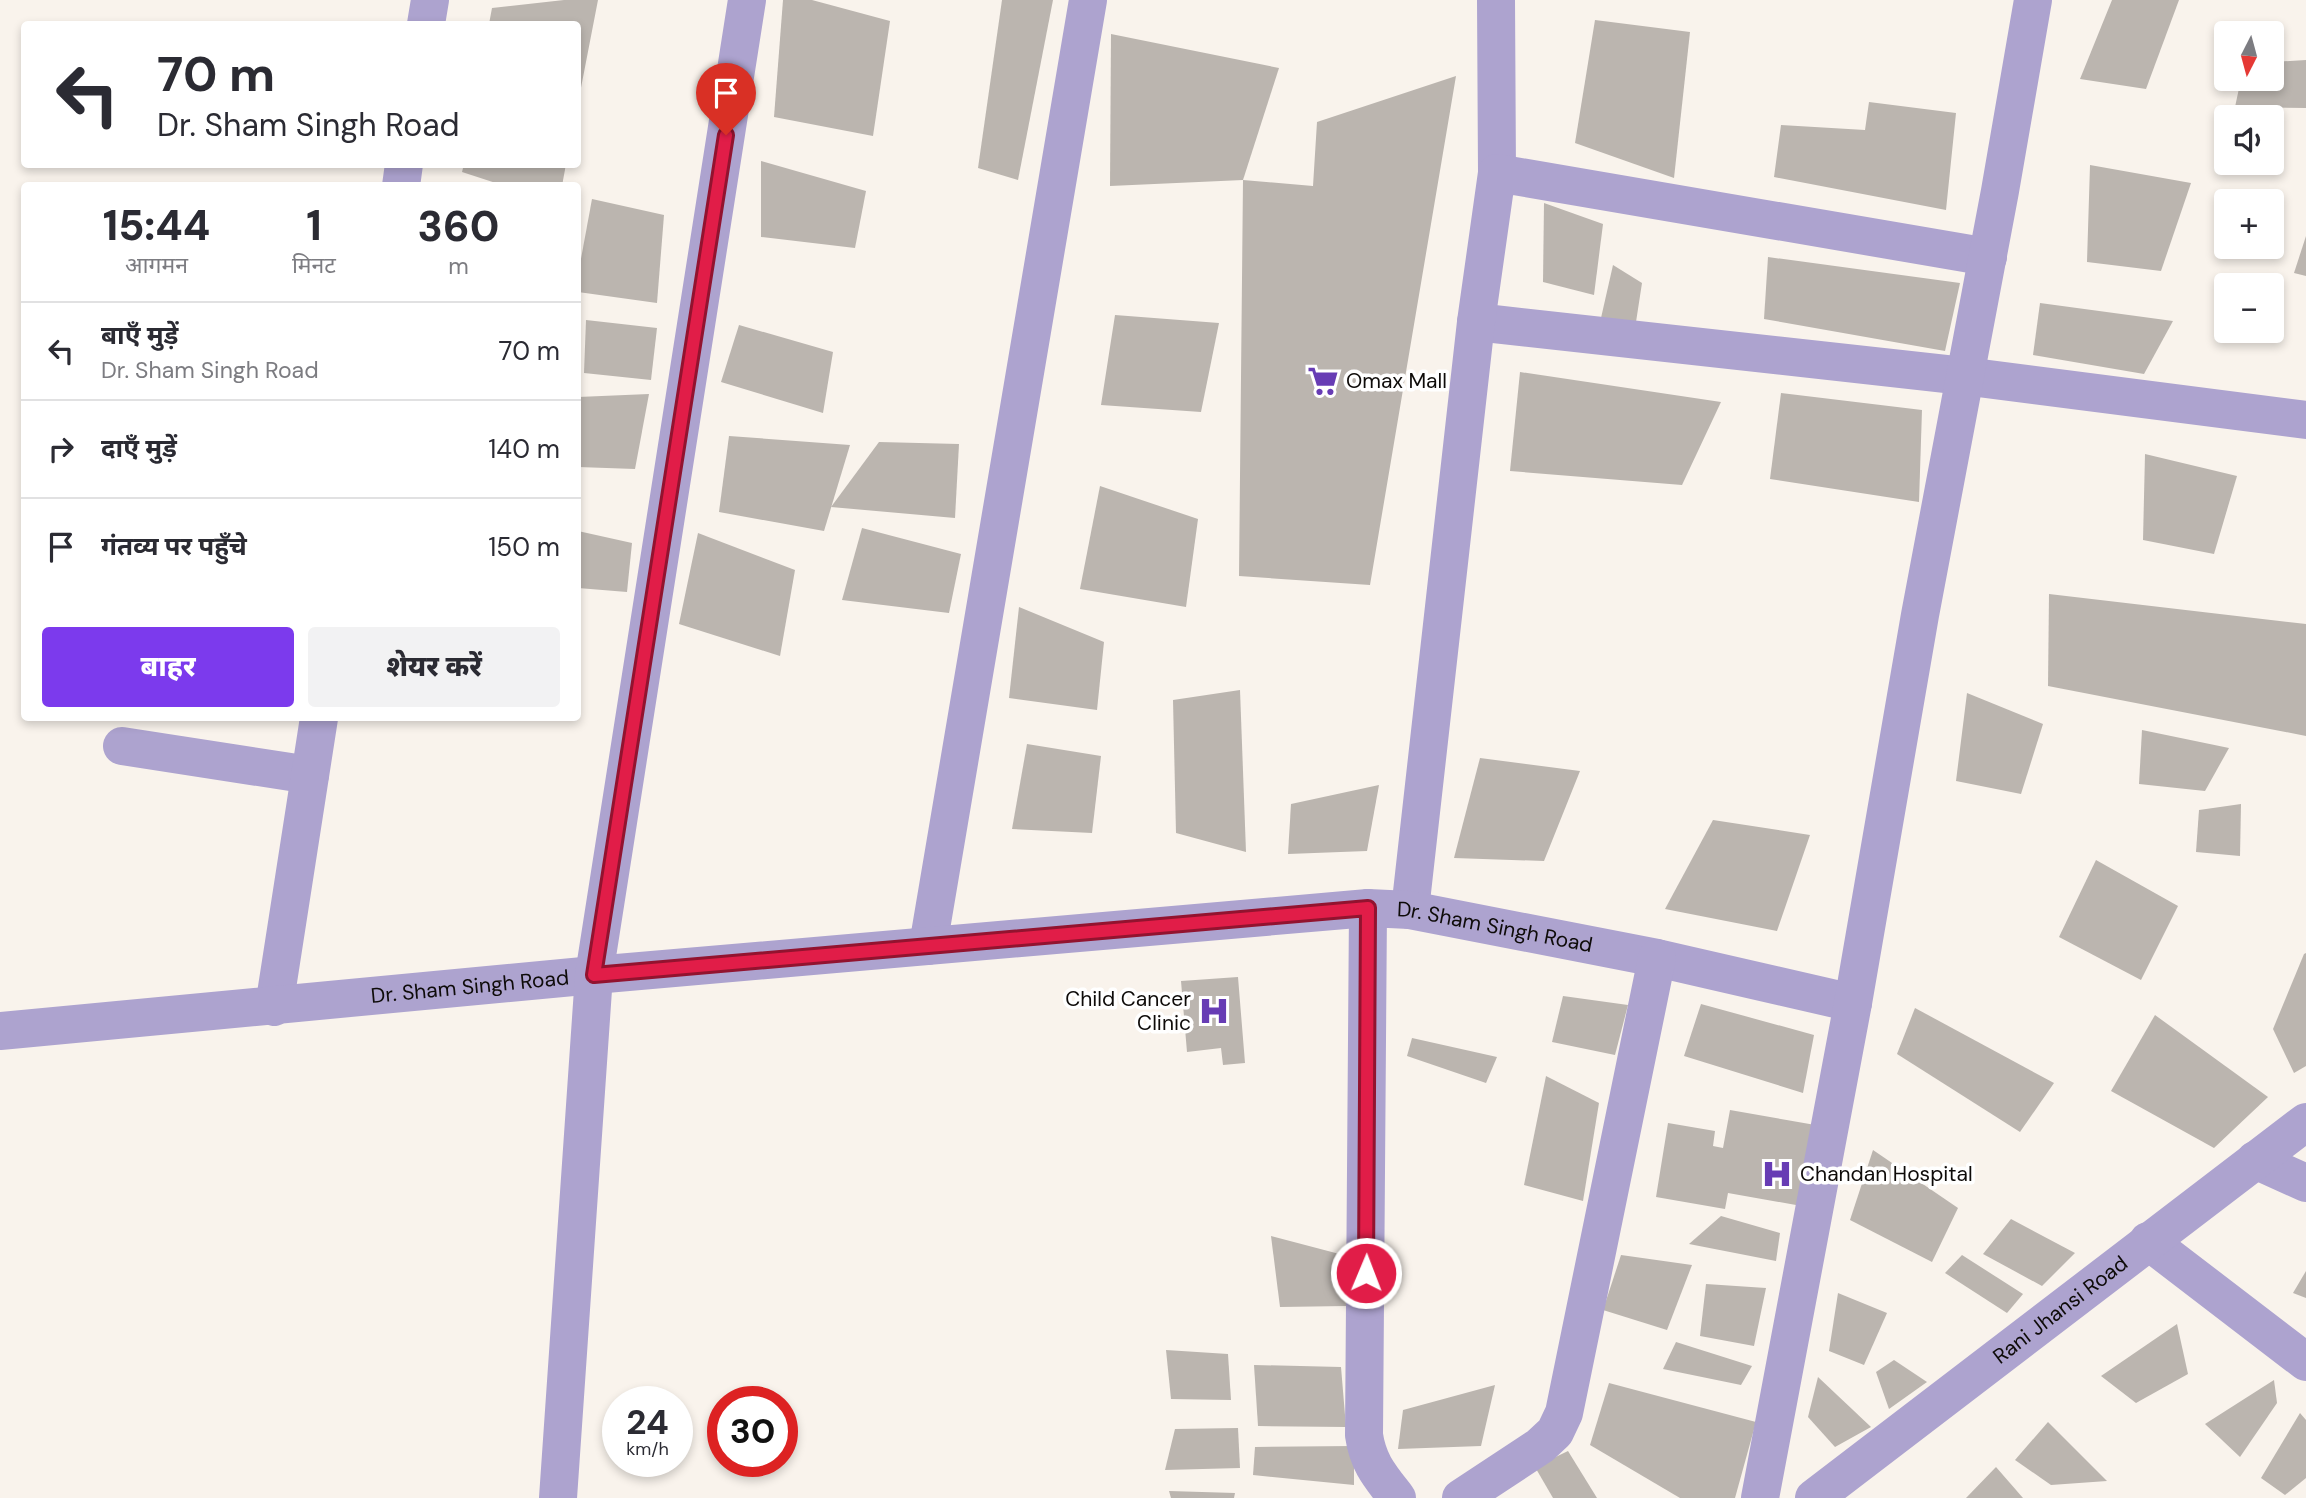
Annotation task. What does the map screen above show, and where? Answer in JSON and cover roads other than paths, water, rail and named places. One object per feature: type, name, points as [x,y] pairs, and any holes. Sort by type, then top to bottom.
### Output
[{"type":"street","points":[[426,21],[430,0]]},
{"type":"street","points":[[558,1498],[594,975],[747,0]]},
{"type":"street","points":[[928,946],[1088,0]]},
{"type":"street","points":[[1410,910],[1476,322],[1497,173],[1496,0]]},
{"type":"street","points":[[1760,1498],[1853,1003],[2033,0]]},
{"type":"street","points":[[1497,173],[1988,257]]},
{"type":"street","points":[[1476,322],[1964,376],[2306,420]]},
{"type":"street","points":[[274,1007],[319,721]]},
{"type":"street","points":[[122,746],[310,775]]},
{"type":"street","points":[[1368,908],[1364,1435],[1371,1461],[1397,1498]]},
{"type":"street","name":"Dr. Sham Singh Road","points":[[0,1031],[594,975],[1368,908],[1410,910],[1657,958],[1853,1003]]},
{"type":"street","points":[[1461,1498],[1540,1446],[1556,1432],[1564,1413],[1657,958]]},
{"type":"street","name":"Rani Jhansi Road","points":[[1814,1498],[2306,1122]]},
{"type":"street","points":[[2255,1160],[2306,1183]]},
{"type":"street","points":[[2148,1241],[2306,1362]]},
{"type":"place","name":"Omax Mall","points":[[1323,381]]},
{"type":"place","name":"Child Cancer Clinic","points":[[1214,1011]]},
{"type":"place","name":"Chandan Hospital","points":[[1777,1174]]}]
